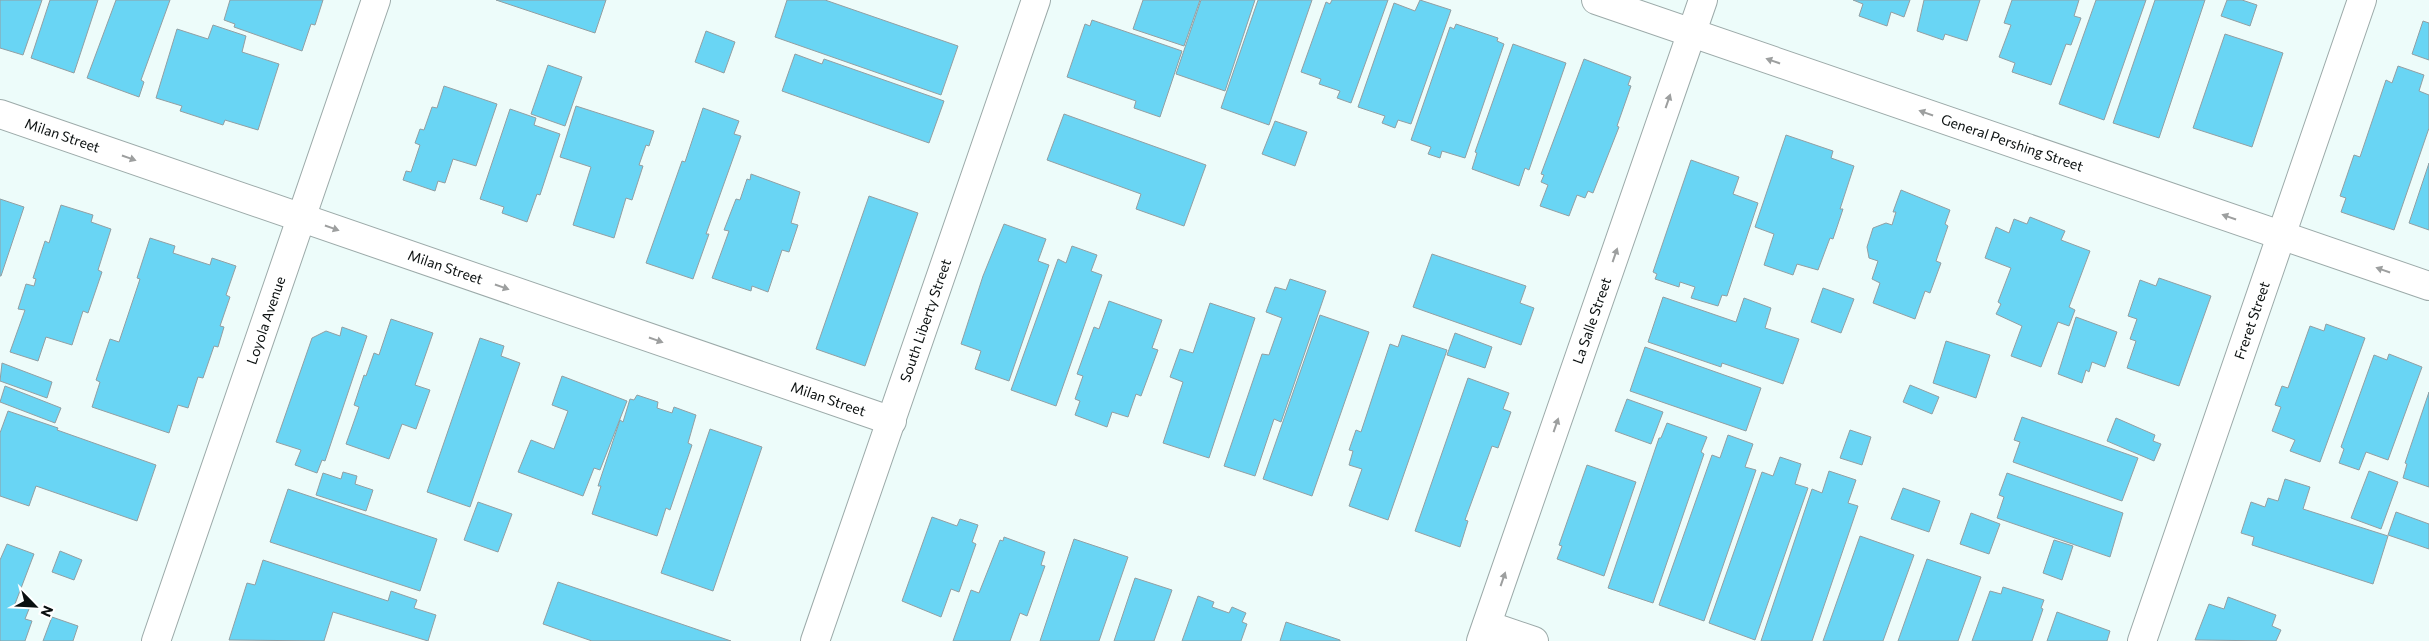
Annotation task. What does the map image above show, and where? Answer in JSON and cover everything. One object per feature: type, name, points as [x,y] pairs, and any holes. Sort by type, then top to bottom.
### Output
[{"type":"street","name":"Loyola Avenue","points":[[156,641],[376,0]]},
{"type":"street","name":"South Liberty Street","points":[[815,641],[1036,0]]},
{"type":"street","name":"General Pershing Street","points":[[1596,0],[2429,286]]},
{"type":"street","name":"La Salle Street","points":[[1484,633],[1703,0]]},
{"type":"street","name":"Freret Street","points":[[2142,641],[2362,0]]},
{"type":"street","name":"Milan Street","points":[[0,114],[892,421]]},
{"type":"street","points":[[1484,633],[1534,641]]},
{"type":"building","points":[[0,0],[42,0],[23,55],[0,48]]},
{"type":"building","points":[[50,0],[98,0],[74,73],[31,58]]},
{"type":"building","points":[[116,0],[170,0],[141,80],[144,82],[139,97],[87,78]]},
{"type":"building","points":[[230,0],[323,0],[315,25],[311,24],[302,51],[234,27],[235,24],[224,20]]},
{"type":"building","points":[[496,0],[606,0],[595,33]]},
{"type":"building","points":[[787,0],[825,0],[958,46],[941,95],[775,37]]},
{"type":"building","points":[[1143,0],[1200,0],[1184,46],[1133,29]]},
{"type":"building","points":[[1201,0],[1255,0],[1225,91],[1176,74]]},
{"type":"building","points":[[1258,0],[1312,0],[1269,125],[1221,108]]},
{"type":"building","points":[[1332,0],[1388,0],[1351,103],[1337,98],[1340,91],[1319,84],[1321,79],[1301,72],[1326,2],[1330,4]]},
{"type":"building","points":[[1420,0],[1451,10],[1411,124],[1398,120],[1395,128],[1382,123],[1385,116],[1358,107],[1394,3],[1415,11]]},
{"type":"building","points":[[1853,0],[1910,0],[1904,17],[1891,12],[1887,26],[1859,16],[1863,4]]},
{"type":"building","points":[[1924,0],[1980,0],[1967,41],[1945,34],[1943,40],[1917,31]]},
{"type":"building","points":[[2012,0],[2079,0],[2074,16],[2081,18],[2071,45],[2066,44],[2051,85],[2012,72],[2015,63],[1999,57],[2011,25],[2004,23]]},
{"type":"building","points":[[2096,0],[2146,0],[2104,120],[2059,104]]},
{"type":"building","points":[[2155,0],[2205,0],[2159,138],[2113,123]]},
{"type":"building","points":[[2227,0],[2242,0],[2257,5],[2250,26],[2221,16]]},
{"type":"building","points":[[1092,20],[1182,51],[1160,117],[1134,108],[1136,101],[1067,77],[1085,24],[1090,26]]},
{"type":"building","points":[[2423,21],[2429,23],[2429,60],[2412,54]]},
{"type":"building","points":[[1456,24],[1498,38],[1497,41],[1504,44],[1465,158],[1442,151],[1440,158],[1428,154],[1431,147],[1411,140],[1450,27],[1454,29]]},
{"type":"building","points":[[213,25],[246,36],[242,52],[279,64],[258,130],[225,120],[223,125],[180,111],[182,106],[156,98],[177,29],[208,39]]},
{"type":"building","points":[[706,31],[735,42],[724,73],[695,62]]},
{"type":"building","points":[[2225,34],[2283,53],[2252,147],[2193,128]]},
{"type":"building","points":[[1513,44],[1566,63],[1529,170],[1525,168],[1519,186],[1472,169],[1477,153],[1475,152]]},
{"type":"building","points":[[795,54],[822,64],[824,59],[944,101],[929,143],[782,91]]},
{"type":"building","points":[[1584,59],[1631,77],[1628,85],[1631,86],[1617,126],[1619,127],[1593,193],[1588,191],[1585,198],[1577,195],[1569,216],[1540,206],[1548,185],[1541,182],[1544,175],[1541,174]]},
{"type":"building","points":[[548,65],[582,77],[565,126],[531,114]]},
{"type":"building","points":[[2398,66],[2424,75],[2419,91],[2429,95],[2429,128],[2394,230],[2341,212],[2346,198],[2340,196],[2354,155],[2360,157],[2386,80],[2392,83]]},
{"type":"building","points":[[444,86],[497,104],[476,166],[453,159],[445,183],[438,181],[435,191],[403,180],[406,171],[411,172],[420,145],[415,143],[420,129],[424,130],[432,107],[437,108]]},
{"type":"building","points":[[576,106],[654,131],[649,146],[646,145],[639,165],[643,166],[632,200],[626,198],[614,238],[573,225],[591,167],[560,157]]},
{"type":"building","points":[[703,108],[739,121],[734,134],[741,136],[706,234],[709,234],[693,279],[646,263],[682,161],[685,162]]},
{"type":"building","points":[[510,109],[536,118],[534,125],[560,134],[540,195],[537,194],[527,222],[502,213],[504,207],[480,199]]},
{"type":"building","points":[[1064,114],[1206,165],[1184,226],[1136,209],[1141,194],[1047,160]]},
{"type":"building","points":[[1275,121],[1307,132],[1295,166],[1262,154]]},
{"type":"building","points":[[1786,135],[1833,151],[1831,158],[1854,166],[1840,209],[1843,209],[1833,239],[1830,238],[1818,270],[1797,264],[1793,275],[1764,265],[1774,234],[1755,227]]},
{"type":"building","points":[[1691,160],[1739,177],[1733,194],[1758,203],[1727,296],[1722,295],[1718,306],[1691,298],[1695,287],[1680,282],[1679,287],[1655,279],[1657,274],[1653,272]]},
{"type":"building","points":[[2429,163],[2429,230],[2409,223]]},
{"type":"building","points":[[751,174],[800,192],[791,223],[798,225],[789,252],[782,250],[768,292],[752,286],[751,291],[712,278],[729,231],[724,230],[736,199],[740,200],[747,179],[750,180]]},
{"type":"building","points":[[1901,190],[1950,210],[1945,224],[1948,226],[1936,261],[1941,263],[1930,293],[1925,291],[1915,319],[1873,303],[1880,283],[1872,279],[1878,261],[1869,258],[1867,247],[1873,228],[1886,223],[1892,225],[1896,212],[1893,212]]},
{"type":"building","points":[[869,196],[918,213],[865,366],[816,349]]},
{"type":"building","points":[[0,199],[24,207],[1,276],[0,276]]},
{"type":"building","points":[[61,205],[93,215],[91,222],[111,229],[98,270],[102,272],[88,313],[83,311],[72,345],[46,337],[38,361],[10,352],[25,310],[18,309],[26,284],[34,286],[36,279],[33,278],[45,241],[49,243]]},
{"type":"building","points":[[2030,217],[2065,231],[2061,240],[2090,251],[2069,307],[2075,310],[2069,326],[2058,322],[2041,367],[2011,356],[2022,326],[1996,314],[2001,304],[1998,302],[2011,268],[1985,258],[1996,227],[2009,233],[2014,219],[2027,224]]},
{"type":"building","points":[[1004,224],[1046,239],[1038,261],[1049,265],[1009,381],[975,369],[981,351],[961,344],[983,276]]},
{"type":"building","points":[[150,238],[175,246],[173,253],[210,265],[212,258],[236,266],[226,295],[230,297],[220,326],[224,327],[218,347],[214,346],[203,378],[198,377],[188,408],[178,405],[169,433],[92,407],[100,382],[96,380],[110,339],[119,342],[140,279],[137,278]]},
{"type":"building","points":[[1072,246],[1097,255],[1091,271],[1102,275],[1056,406],[1011,390],[1058,259],[1066,263]]},
{"type":"building","points":[[1432,254],[1526,286],[1520,303],[1534,308],[1521,345],[1413,307]]},
{"type":"building","points":[[2159,278],[2211,296],[2179,386],[2127,368],[2136,341],[2130,339],[2137,319],[2128,316],[2140,280],[2156,286]]},
{"type":"building","points":[[1290,279],[1326,291],[1281,422],[1274,419],[1255,476],[1224,466],[1262,354],[1269,355],[1282,318],[1266,312],[1275,287],[1286,290]]},
{"type":"building","points":[[1823,288],[1854,299],[1841,333],[1811,322]]},
{"type":"building","points":[[1663,297],[1736,322],[1744,298],[1771,308],[1765,328],[1799,339],[1783,384],[1722,363],[1721,367],[1648,342]]},
{"type":"building","points":[[1109,301],[1162,320],[1152,348],[1158,350],[1141,396],[1136,394],[1128,417],[1112,412],[1107,427],[1075,415],[1080,401],[1075,399],[1083,376],[1077,374],[1094,327],[1099,329]]},
{"type":"building","points":[[1210,303],[1255,318],[1209,458],[1163,443],[1183,382],[1170,377],[1180,349],[1193,353]]},
{"type":"building","points":[[1320,315],[1369,332],[1312,496],[1263,479]]},
{"type":"building","points":[[2076,317],[2117,332],[2105,367],[2092,362],[2089,372],[2086,370],[2082,383],[2058,374]]},
{"type":"building","points":[[391,319],[433,333],[415,385],[430,390],[416,429],[402,424],[389,459],[346,444],[359,407],[354,405],[364,375],[366,376],[374,353],[379,355]]},
{"type":"building","points":[[2326,324],[2365,338],[2320,462],[2290,451],[2295,440],[2272,431],[2281,407],[2275,405],[2282,386],[2288,388],[2310,326],[2324,331]]},
{"type":"building","points":[[342,327],[367,336],[325,461],[322,460],[317,473],[295,465],[301,450],[276,442],[312,338],[326,331],[340,336]]},
{"type":"building","points":[[1455,333],[1492,347],[1485,368],[1447,355]]},
{"type":"building","points":[[1402,335],[1447,350],[1388,520],[1349,506],[1362,469],[1349,465],[1353,451],[1349,450],[1356,430],[1361,432],[1390,344],[1398,347]]},
{"type":"building","points":[[480,338],[504,346],[501,356],[520,363],[470,507],[427,492]]},
{"type":"building","points":[[1946,341],[1990,355],[1976,398],[1933,383]]},
{"type":"building","points":[[1645,347],[1761,388],[1746,431],[1630,391]]},
{"type":"building","points":[[2389,354],[2422,367],[2388,460],[2366,452],[2359,470],[2339,463],[2344,449],[2341,447],[2374,355],[2387,360]]},
{"type":"building","points":[[2,363],[52,382],[47,398],[0,381]]},
{"type":"building","points":[[562,376],[627,401],[600,470],[594,468],[583,496],[518,472],[531,440],[554,449],[568,411],[552,405]]},
{"type":"building","points":[[1468,378],[1509,393],[1503,409],[1511,412],[1498,448],[1492,446],[1465,520],[1468,521],[1460,547],[1415,531]]},
{"type":"building","points":[[1910,385],[1939,397],[1932,414],[1903,402]]},
{"type":"building","points":[[5,386],[61,408],[55,423],[0,402]]},
{"type":"building","points":[[2429,392],[2429,487],[2403,478],[2407,464],[2405,463]]},
{"type":"building","points":[[637,395],[658,402],[657,408],[672,413],[674,407],[696,415],[688,443],[692,445],[670,510],[666,508],[657,536],[592,514],[601,486],[598,486],[620,420],[623,422],[630,399],[634,400]]},
{"type":"building","points":[[1627,399],[1663,412],[1651,444],[1615,431]]},
{"type":"building","points":[[8,411],[156,465],[137,521],[36,486],[29,506],[0,496],[0,433]]},
{"type":"building","points":[[2022,417],[2138,458],[2122,501],[2013,462],[2020,442],[2014,440]]},
{"type":"building","points":[[2116,418],[2155,435],[2153,441],[2161,444],[2154,461],[2107,441]]},
{"type":"building","points":[[1667,423],[1707,437],[1701,452],[1704,454],[1653,603],[1608,588],[1659,438],[1661,438]]},
{"type":"building","points":[[710,429],[762,447],[713,591],[661,573]]},
{"type":"building","points":[[1850,430],[1871,437],[1862,465],[1840,458]]},
{"type":"building","points":[[1728,435],[1753,444],[1745,467],[1756,470],[1704,621],[1659,605],[1712,455],[1720,458]]},
{"type":"building","points":[[1780,457],[1801,464],[1795,484],[1808,488],[1755,640],[1709,623],[1762,472],[1773,476]]},
{"type":"building","points":[[1587,465],[1636,482],[1604,576],[1557,559],[1562,546],[1559,545]]},
{"type":"building","points":[[1829,471],[1856,480],[1848,503],[1858,506],[1812,641],[1761,641],[1812,489],[1822,493]]},
{"type":"building","points":[[2369,471],[2398,482],[2381,529],[2351,518]]},
{"type":"building","points":[[343,472],[357,476],[355,484],[373,490],[366,511],[316,495],[323,473],[341,479]]},
{"type":"building","points":[[2007,473],[2123,513],[2110,557],[1997,518],[2004,497],[1999,495]]},
{"type":"building","points":[[2285,479],[2310,487],[2303,509],[2388,536],[2373,584],[2252,545],[2254,537],[2241,533],[2251,502],[2265,507],[2268,498],[2278,501]]},
{"type":"building","points":[[1903,488],[1940,501],[1929,532],[1891,519]]},
{"type":"building","points":[[288,489],[437,539],[420,591],[270,542]]},
{"type":"building","points":[[478,502],[512,514],[498,552],[464,540]]},
{"type":"building","points":[[2396,512],[2429,524],[2429,549],[2388,535]]},
{"type":"building","points":[[1971,513],[2000,524],[1989,554],[1960,544]]},
{"type":"building","points":[[932,517],[957,526],[960,519],[978,525],[972,542],[976,544],[959,592],[951,589],[941,617],[902,601]]},
{"type":"building","points":[[1860,536],[1914,555],[1883,641],[1823,641]]},
{"type":"building","points":[[1004,537],[1045,552],[1041,565],[1045,566],[1027,616],[1020,613],[1010,641],[953,641],[971,590],[979,593],[1000,540],[1003,541]]},
{"type":"building","points":[[1074,539],[1128,557],[1099,641],[1040,641]]},
{"type":"building","points":[[2054,540],[2073,546],[2062,580],[2043,573]]},
{"type":"building","points":[[7,544],[34,554],[15,604],[29,609],[25,619],[32,621],[25,641],[0,641],[0,560]]},
{"type":"building","points":[[60,551],[82,560],[74,580],[52,572]]},
{"type":"building","points":[[1927,559],[1981,577],[1958,641],[1898,641]]},
{"type":"building","points":[[263,560],[388,601],[391,591],[417,600],[414,608],[436,615],[428,641],[333,612],[324,641],[229,640],[247,583],[255,585]]},
{"type":"building","points":[[1135,578],[1172,590],[1154,641],[1114,641]]},
{"type":"building","points":[[558,582],[731,641],[592,641],[543,624]]},
{"type":"building","points":[[2003,587],[2044,600],[2041,608],[2043,609],[2032,641],[1972,641],[1990,591],[2001,594]]},
{"type":"building","points":[[1198,596],[1214,602],[1212,607],[1229,613],[1232,607],[1246,613],[1242,622],[1247,624],[1241,641],[1182,641]]},
{"type":"building","points":[[2228,597],[2276,615],[2272,626],[2281,630],[2276,641],[2195,640],[2209,604],[2224,609]]},
{"type":"building","points":[[2057,612],[2110,631],[2107,641],[2047,641]]},
{"type":"building","points":[[52,617],[78,626],[73,641],[43,641]]},
{"type":"building","points":[[1286,622],[1340,640],[1340,641],[1280,641]]}]
